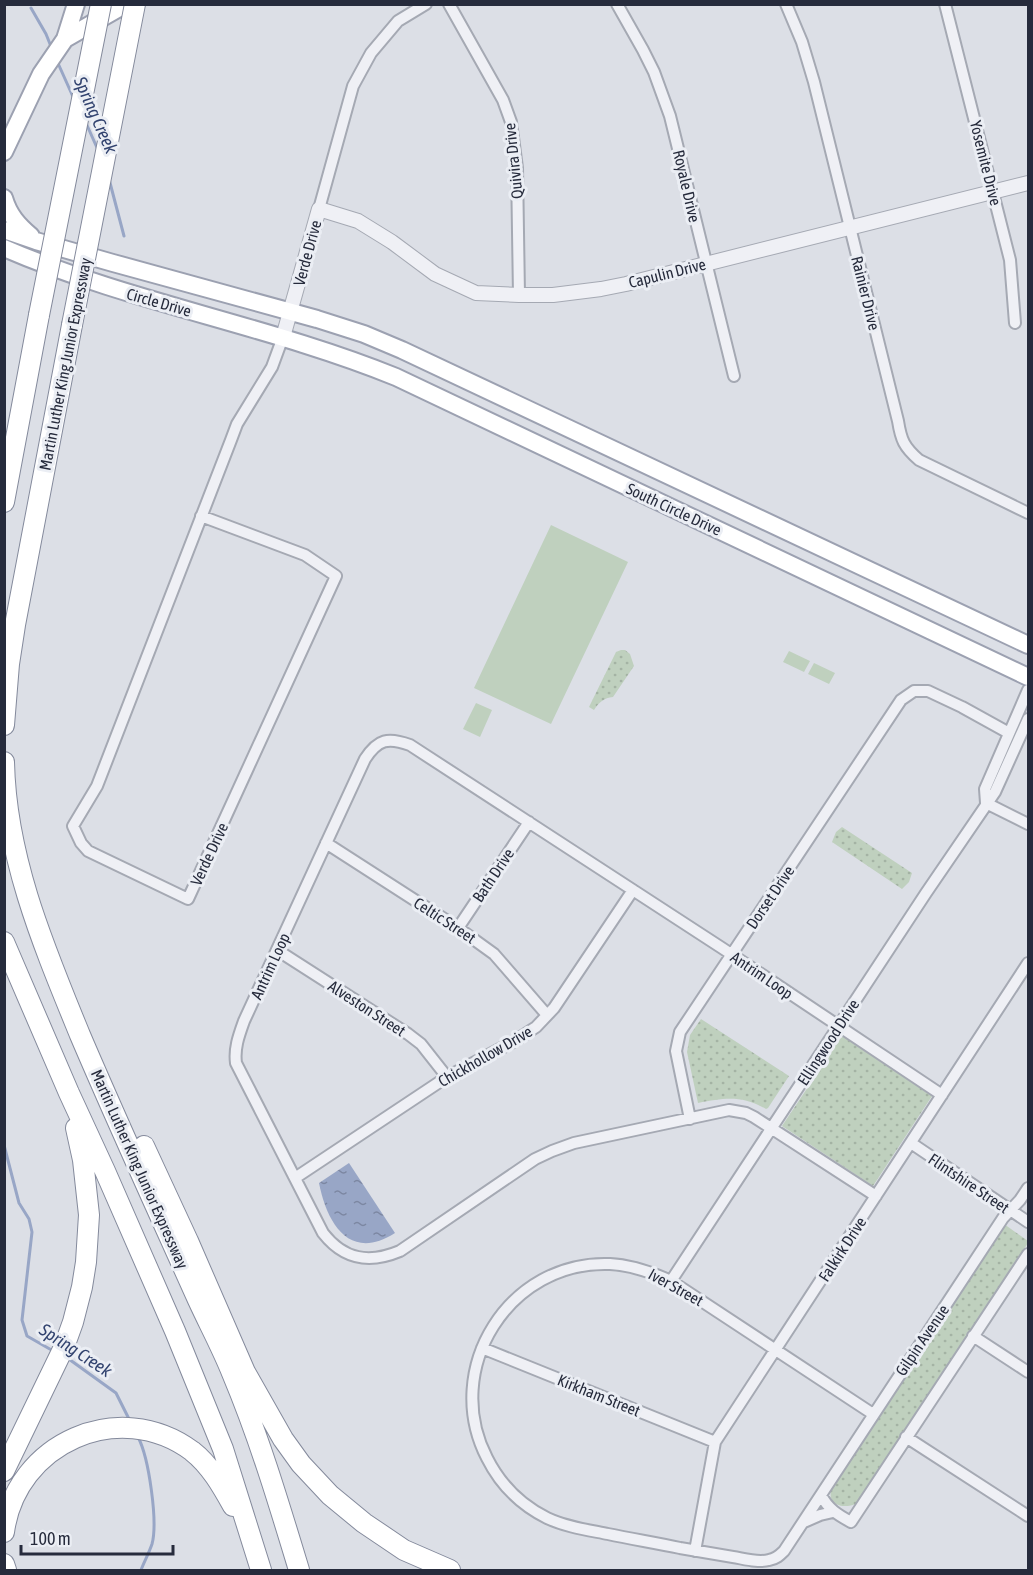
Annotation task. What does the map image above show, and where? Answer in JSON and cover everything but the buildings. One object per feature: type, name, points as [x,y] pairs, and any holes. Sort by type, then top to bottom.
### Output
[{"type":"highway","name":"Martin Luther King Junior Expressway","points":[[4,502],[101,4]]},
{"type":"highway","name":"Martin Luther King Junior Expressway","points":[[4,726],[15,625],[135,4]]},
{"type":"highway","name":"Martin Luther King Junior Expressway","points":[[4,762],[6,796],[15,850],[31,909],[51,965],[104,1091],[232,1373],[269,1472],[299,1570]]},
{"type":"highway","name":"Martin Luther King Junior Expressway","points":[[4,942],[105,1171],[223,1449],[261,1570]]},
{"type":"highway","points":[[51,965],[85,1022],[188,1241],[245,1372],[283,1439],[301,1464],[330,1495],[364,1523],[404,1550],[450,1570]]},
{"type":"highway","points":[[4,1471],[64,1347],[82,1287],[89,1215],[83,1161],[69,1093]]},
{"type":"highway","points":[[4,1532],[9,1510],[22,1482],[45,1456],[73,1438],[100,1429],[140,1429],[178,1443],[201,1460],[224,1489],[254,1545]]},
{"type":"highway","points":[[4,1564],[6,1570]]},
{"type":"main road","points":[[71,36],[76,4]]},
{"type":"main road","points":[[4,152],[41,74],[93,4]]},
{"type":"main road","points":[[71,36],[126,4]]},
{"type":"main road","points":[[4,198],[11,215],[20,227],[36,241]]},
{"type":"main road","name":"Circle Drive","points":[[4,230],[316,319]]},
{"type":"main road","name":"Circle Drive","points":[[4,249],[132,295],[315,348]]},
{"type":"main road","points":[[4,258],[30,259]]},
{"type":"main road","name":"South Circle Drive","points":[[316,319],[363,334],[402,350],[1029,645]]},
{"type":"main road","name":"South Circle Drive","points":[[315,348],[396,376],[1029,677]]},
{"type":"street","name":"Verde Drive","points":[[201,516],[305,555],[336,576],[188,899],[88,850],[81,843],[73,826],[97,786],[201,516],[237,424],[272,367],[291,312],[353,86],[371,53],[398,21],[426,4]]},
{"type":"street","name":"Quivira Drive","points":[[449,4],[503,99],[511,122],[517,168],[519,296]]},
{"type":"street","name":"Royale Drive","points":[[617,4],[643,50],[670,116],[734,376]]},
{"type":"street","name":"Rainier Drive","points":[[786,4],[813,82],[900,437],[908,450],[919,460],[1029,513]]},
{"type":"street","name":"Yosemite Drive","points":[[945,4],[1010,260],[1015,323]]},
{"type":"street","name":"Capulin Drive","points":[[320,208],[358,221],[392,242],[435,274],[476,293],[519,296],[553,295],[601,289],[1029,183]]},
{"type":"street","name":"Ellingwood Drive","points":[[986,803],[986,789],[1029,690]]},
{"type":"street","name":"Dorset Drive","points":[[690,1119],[676,1051],[677,1041],[686,1023],[901,700],[914,691],[928,691],[1009,733]]},
{"type":"street","name":"Ellingwood Drive","points":[[671,1281],[995,792],[1029,719]]},
{"type":"street","name":"Antrim Loop","points":[[876,1196],[754,1117],[737,1111],[719,1112],[574,1143],[552,1150],[535,1159],[400,1251],[386,1257],[374,1259],[349,1255],[330,1242],[236,1063],[235,1055],[240,1032],[370,751],[386,740],[397,740],[410,746],[633,890],[942,1095]]},
{"type":"street","points":[[986,803],[1029,824]]},
{"type":"street","name":"Bath Drive","points":[[458,928],[529,822]]},
{"type":"street","name":"Celtic Street","points":[[326,843],[458,928],[494,954],[548,1015]]},
{"type":"street","name":"Chickhollow Drive","points":[[295,1178],[447,1077],[536,1027],[554,1008],[633,890]]},
{"type":"street","name":"Alveston Street","points":[[277,950],[408,1034],[421,1044],[447,1077]]},
{"type":"street","name":"Falkirk Drive","points":[[695,1551],[715,1442],[1029,963]]},
{"type":"street","name":"Flintshire Street","points":[[911,1143],[1029,1222]]},
{"type":"street","name":"Gilpin Avenue","points":[[773,1560],[784,1551],[804,1522],[1003,1218],[1029,1188]]},
{"type":"street","points":[[821,1495],[825,1504],[833,1512],[851,1522],[1029,1254]]},
{"type":"street","name":"Iver Street","points":[[773,1560],[758,1561],[695,1551],[575,1528],[547,1518],[520,1501],[492,1467],[478,1437],[472,1406],[472,1390],[477,1362],[497,1319],[515,1299],[528,1289],[567,1270],[595,1264],[640,1268],[671,1281],[873,1414]]},
{"type":"street","points":[[973,1336],[1029,1372]]},
{"type":"street","name":"Kirkham Street","points":[[482,1348],[715,1442]]},
{"type":"street","points":[[906,1437],[1029,1516]]},
{"type":"street","points":[[804,1522],[833,1512]]},
{"type":"green space","points":[[551,525],[628,562],[551,724],[474,688]]},
{"type":"green space","points":[[621,650],[630,654],[634,666],[613,697],[602,701],[594,710],[589,707],[616,652]]},
{"type":"green space","points":[[789,651],[810,661],[804,672],[783,662]]},
{"type":"green space","points":[[814,663],[835,673],[829,684],[808,674]]},
{"type":"green space","points":[[476,703],[492,710],[480,737],[463,729]]},
{"type":"green space","points":[[842,827],[912,873],[909,882],[902,889],[832,842],[836,832]]},
{"type":"green space","points":[[701,1019],[789,1076],[768,1108],[749,1101],[733,1099],[698,1103],[687,1052],[690,1035]]},
{"type":"green space","points":[[842,1036],[932,1096],[873,1186],[782,1126]]},
{"type":"green space","points":[[1004,1224],[1028,1243],[856,1504],[846,1506],[835,1504],[831,1498],[832,1486]]},
{"type":"water","points":[[349,1163],[395,1233],[379,1241],[365,1243],[353,1241],[335,1224],[328,1212],[319,1183]]},
{"type":"waterway","name":"Spring Creek","points":[[31,8],[52,49]]},
{"type":"waterway","name":"Spring Creek","points":[[57,61],[74,99]]},
{"type":"waterway","name":"Spring Creek","points":[[86,123],[98,150]]},
{"type":"waterway","name":"Spring Creek","points":[[109,179],[124,236]]},
{"type":"waterway","name":"Spring Creek","points":[[4,1145],[19,1203],[29,1219],[32,1232],[22,1320],[27,1336],[55,1352]]},
{"type":"waterway","name":"Spring Creek","points":[[66,1357],[116,1393],[130,1421]]},
{"type":"waterway","name":"Spring Creek","points":[[138,1437],[149,1474],[154,1521],[152,1544],[141,1570]]}]
